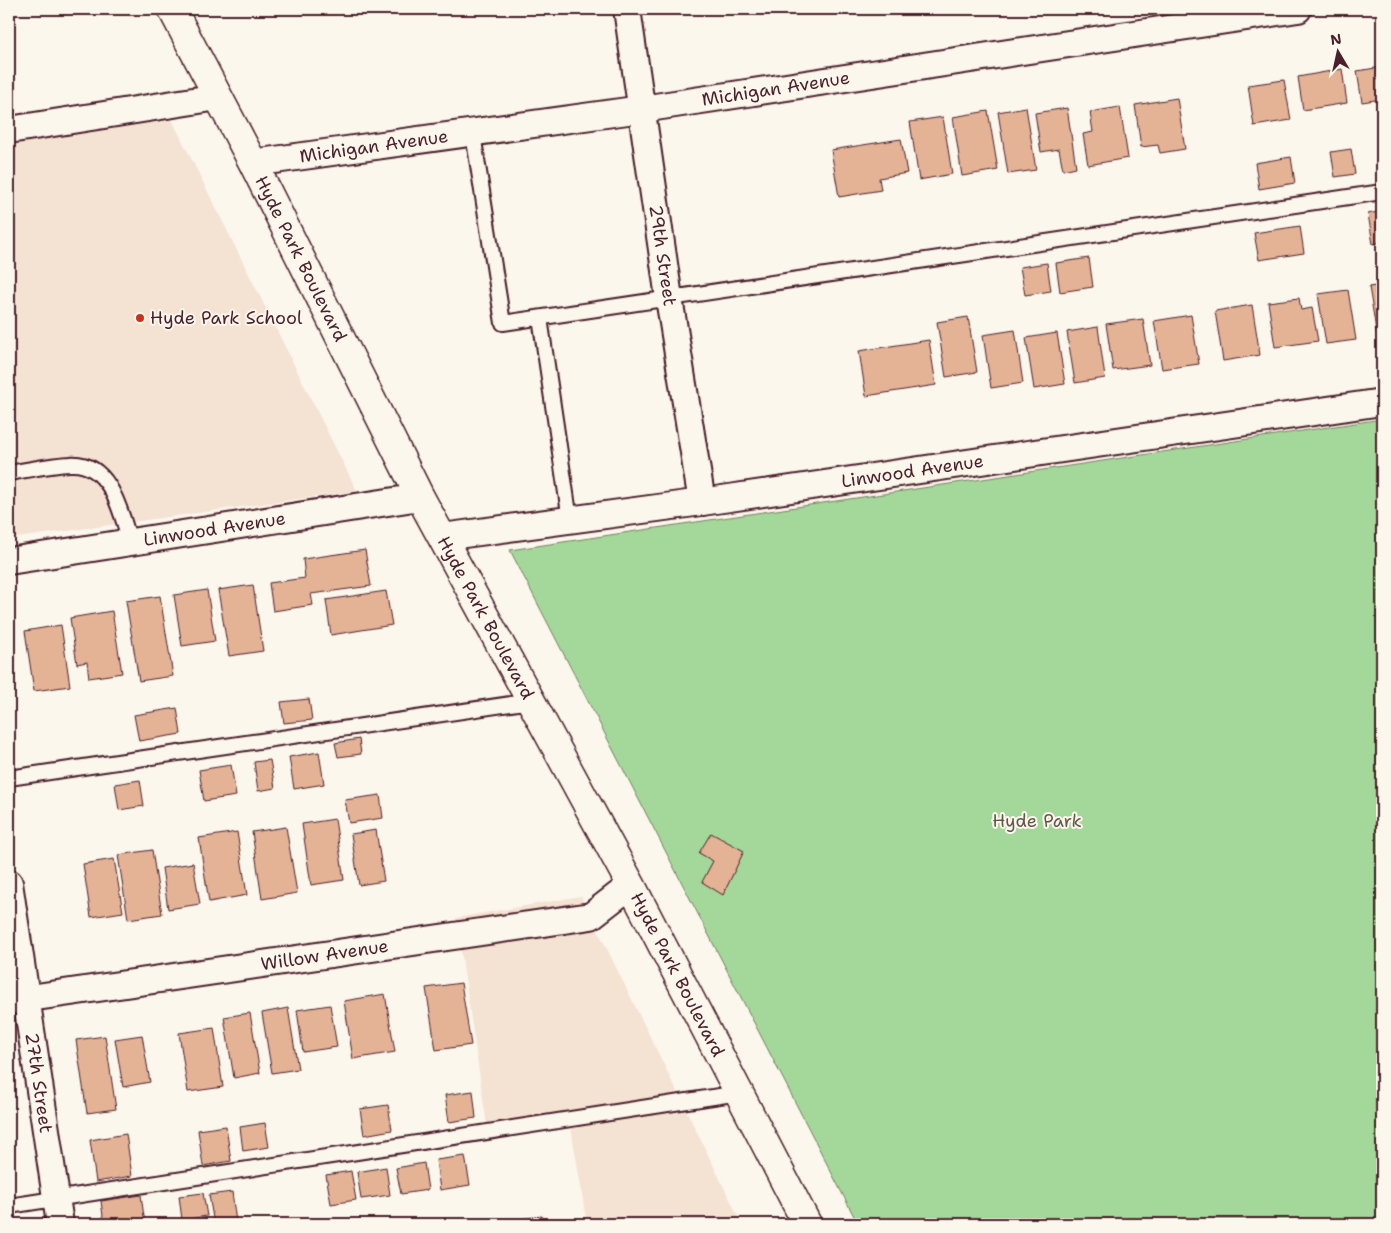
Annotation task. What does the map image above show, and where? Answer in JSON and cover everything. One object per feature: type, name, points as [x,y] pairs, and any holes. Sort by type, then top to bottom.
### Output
[{"type":"main road","name":"Hyde Park Boulevard","points":[[172,9],[253,163],[420,497],[631,885],[807,1224]]},
{"type":"street","name":"29th Street","points":[[627,9],[669,298],[702,502]]},
{"type":"street","name":"Michigan Avenue","points":[[253,163],[473,134],[1298,9]]},
{"type":"street","points":[[9,130],[218,96]]},
{"type":"street","name":"Linwood Avenue","points":[[442,537],[702,502],[1382,402]]},
{"type":"street","name":"Linwood Avenue","points":[[9,561],[420,497]]},
{"type":"street","name":"27th Street","points":[[9,883],[18,999],[60,1224]]},
{"type":"street","name":"Willow Avenue","points":[[18,999],[591,916],[631,885]]},
{"type":"lane","points":[[473,134],[503,323],[1382,192]]},
{"type":"lane","points":[[540,318],[570,520]]},
{"type":"lane","points":[[9,473],[71,463],[85,466],[102,476],[119,504],[130,542]]},
{"type":"lane","points":[[9,778],[531,700]]},
{"type":"lane","points":[[9,1206],[739,1093]]},
{"type":"shaded area","name":"Hyde Park School","points":[[172,120],[357,491],[9,539],[9,145]]},
{"type":"shaded area","points":[[581,896],[742,1224],[587,1224],[569,1115],[487,1125],[456,918]]},
{"type":"green space","name":"Hyde Park","points":[[1382,419],[1382,1224],[858,1224],[510,550]]},
{"type":"building","points":[[1382,67],[1382,99],[1362,102],[1357,71]]},
{"type":"building","points":[[1342,69],[1347,103],[1303,110],[1298,77]]},
{"type":"building","points":[[1284,80],[1291,120],[1254,126],[1248,85]]},
{"type":"building","points":[[1177,98],[1185,149],[1160,153],[1158,145],[1141,147],[1135,105]]},
{"type":"building","points":[[1026,107],[1036,170],[1008,174],[998,112]]},
{"type":"building","points":[[1120,107],[1128,158],[1088,165],[1083,134],[1093,132],[1090,112]]},
{"type":"building","points":[[1067,108],[1076,167],[1063,170],[1059,149],[1041,152],[1035,113]]},
{"type":"building","points":[[988,111],[998,170],[962,176],[953,117]]},
{"type":"building","points":[[943,117],[952,174],[919,180],[910,122]]},
{"type":"building","points":[[901,139],[907,173],[879,178],[881,190],[839,197],[831,150]]},
{"type":"building","points":[[1351,149],[1355,174],[1335,177],[1331,152]]},
{"type":"building","points":[[1291,157],[1295,183],[1259,189],[1255,163]]},
{"type":"building","points":[[1382,211],[1382,242],[1373,244],[1368,214]]},
{"type":"building","points":[[1300,226],[1304,253],[1259,260],[1254,233]]},
{"type":"building","points":[[1089,258],[1093,287],[1060,292],[1056,263]]},
{"type":"building","points":[[1047,263],[1051,291],[1025,295],[1020,267]]},
{"type":"building","points":[[1382,285],[1382,335],[1377,336],[1369,287]]},
{"type":"building","points":[[1348,290],[1356,340],[1326,344],[1318,294]]},
{"type":"building","points":[[1299,298],[1301,310],[1312,308],[1318,341],[1275,347],[1268,302]]},
{"type":"building","points":[[1252,305],[1260,355],[1223,361],[1215,311]]},
{"type":"building","points":[[1191,315],[1199,364],[1162,369],[1154,321]]},
{"type":"building","points":[[968,317],[977,372],[946,377],[937,322]]},
{"type":"building","points":[[1143,319],[1150,365],[1113,370],[1106,324]]},
{"type":"building","points":[[1098,327],[1105,378],[1075,383],[1067,332]]},
{"type":"building","points":[[1015,330],[1023,383],[991,388],[983,335]]},
{"type":"building","points":[[1057,333],[1065,384],[1034,389],[1026,338]]},
{"type":"building","points":[[929,340],[936,385],[866,396],[859,351]]},
{"type":"building","points":[[365,550],[371,586],[311,594],[313,605],[273,611],[269,583],[305,578],[303,559]]},
{"type":"building","points":[[253,585],[263,651],[229,656],[218,590]]},
{"type":"building","points":[[207,590],[215,641],[182,646],[174,595]]},
{"type":"building","points":[[386,591],[392,625],[331,635],[326,600]]},
{"type":"building","points":[[160,596],[173,676],[139,681],[126,601]]},
{"type":"building","points":[[112,611],[122,673],[89,678],[87,662],[77,664],[70,618]]},
{"type":"building","points":[[61,625],[70,686],[34,691],[25,631]]},
{"type":"building","points":[[309,699],[312,720],[284,723],[281,702]]},
{"type":"building","points":[[177,708],[181,734],[139,741],[134,715]]},
{"type":"building","points":[[359,739],[361,754],[338,757],[335,743]]},
{"type":"building","points":[[319,752],[324,784],[294,789],[289,757]]},
{"type":"building","points":[[270,760],[275,788],[258,791],[254,762]]},
{"type":"building","points":[[231,765],[236,796],[204,801],[199,770]]},
{"type":"building","points":[[140,780],[144,806],[119,810],[115,784]]},
{"type":"building","points":[[380,795],[383,818],[349,823],[345,800]]},
{"type":"building","points":[[335,819],[344,880],[311,885],[302,824]]},
{"type":"building","points":[[286,827],[297,893],[262,899],[252,832]]},
{"type":"building","points":[[376,830],[384,881],[359,885],[351,834]]},
{"type":"building","points":[[237,832],[247,895],[209,902],[199,838]]},
{"type":"building","points":[[711,833],[744,851],[723,895],[702,882],[713,861],[699,853]]},
{"type":"building","points":[[152,850],[162,914],[128,919],[118,855]]},
{"type":"building","points":[[114,859],[123,912],[91,917],[83,864]]},
{"type":"building","points":[[193,863],[200,904],[168,909],[162,868]]},
{"type":"building","points":[[461,983],[471,1045],[436,1050],[426,988]]},
{"type":"building","points":[[385,994],[395,1052],[353,1059],[344,1001]]},
{"type":"building","points":[[330,1005],[337,1047],[303,1052],[297,1010]]},
{"type":"building","points":[[288,1008],[298,1069],[272,1073],[262,1013]]},
{"type":"building","points":[[250,1013],[260,1073],[234,1078],[224,1017]]},
{"type":"building","points":[[214,1028],[223,1087],[188,1092],[179,1033]]},
{"type":"building","points":[[142,1035],[150,1082],[123,1087],[115,1039]]},
{"type":"building","points":[[105,1036],[116,1109],[87,1113],[76,1040]]},
{"type":"building","points":[[473,1091],[476,1118],[449,1122],[445,1095]]},
{"type":"building","points":[[388,1105],[392,1130],[364,1135],[360,1109]]},
{"type":"building","points":[[265,1123],[269,1147],[243,1151],[240,1127]]},
{"type":"building","points":[[226,1126],[231,1161],[203,1166],[198,1130]]},
{"type":"building","points":[[126,1134],[132,1176],[96,1182],[90,1140]]},
{"type":"building","points":[[465,1156],[470,1185],[440,1190],[436,1160]]},
{"type":"building","points":[[424,1163],[428,1190],[401,1194],[396,1168]]},
{"type":"building","points":[[386,1167],[390,1195],[361,1199],[357,1172]]},
{"type":"building","points":[[351,1171],[356,1200],[331,1204],[326,1175]]},
{"type":"building","points":[[232,1192],[236,1222],[214,1224],[209,1195]]},
{"type":"building","points":[[203,1193],[207,1216],[182,1220],[179,1196]]},
{"type":"building","points":[[141,1195],[145,1224],[104,1224],[101,1201]]},
{"type":"building","points":[[542,1216],[543,1224],[519,1224],[519,1219]]},
{"type":"place","name":"Hyde Park School","points":[[140,318]]}]
